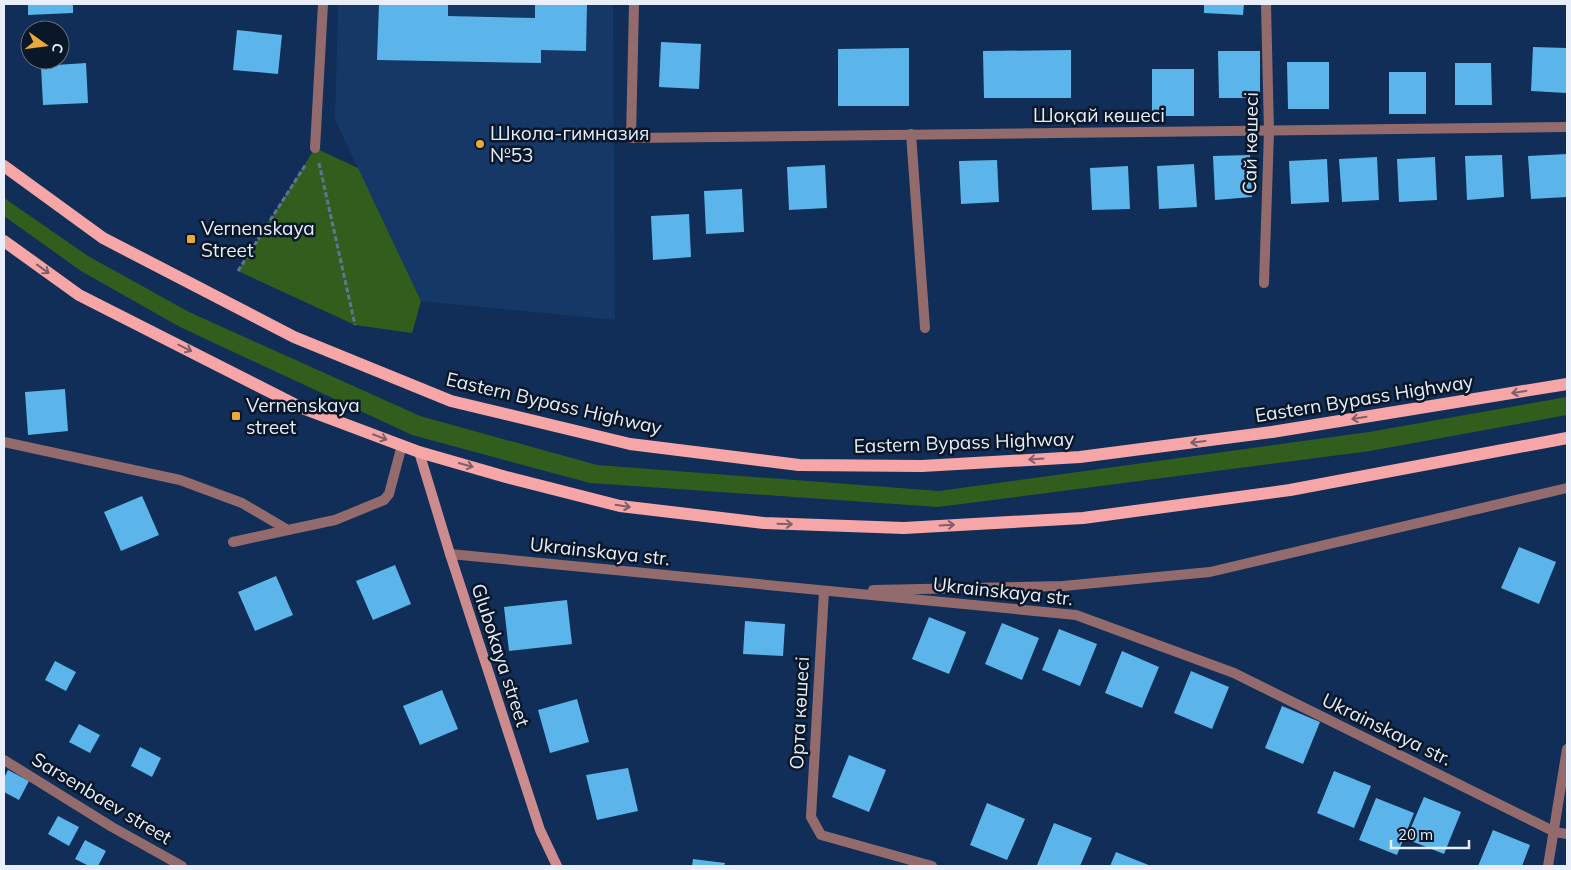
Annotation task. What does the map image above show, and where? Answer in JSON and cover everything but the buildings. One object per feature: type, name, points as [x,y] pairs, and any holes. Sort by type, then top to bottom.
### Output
[{"type":"main road","name":"Eastern Bypass Highway","points":[[4,166],[103,238],[294,337],[451,401],[630,444],[799,465],[922,466],[1080,457],[1272,432],[1567,384]]},
{"type":"main road","points":[[4,241],[79,295],[302,408],[419,452],[506,477],[620,506],[764,523],[904,528],[1083,518],[1290,490],[1567,438]]},
{"type":"street","points":[[316,148],[323,4]]},
{"type":"street","name":"Шоқай көшесі","points":[[634,4],[632,138],[1567,127]]},
{"type":"street","name":"Сай көшесі","points":[[1264,284],[1269,132],[1266,4]]},
{"type":"street","points":[[911,134],[925,328]]},
{"type":"street","points":[[4,442],[180,480],[242,502],[288,530]]},
{"type":"street","points":[[233,542],[335,520],[384,500],[389,494],[402,445]]},
{"type":"street","name":"Glubokaya street","points":[[419,452],[450,554],[540,830],[557,866]]},
{"type":"street","points":[[824,591],[1063,586],[1210,572],[1567,488]]},
{"type":"street","name":"Ukrainskaya str.","points":[[450,554],[1076,615],[1234,673],[1555,832],[1567,834]]},
{"type":"street","name":"Орта көшесі","points":[[824,591],[811,817],[821,835],[932,866]]},
{"type":"street","points":[[1548,866],[1567,749]]},
{"type":"street","name":"Sarsenbaev street","points":[[4,760],[112,827],[182,866]]},
{"type":"path","points":[[238,271],[316,148]]},
{"type":"path","points":[[316,148],[356,325]]},
{"type":"shaded area","name":"Школа-гимназия №53","points":[[338,4],[613,4],[615,320],[421,301],[335,120]]},
{"type":"green space","points":[[315,148],[358,168],[421,301],[412,333],[355,325],[238,271]]},
{"type":"green space","points":[[4,198],[88,256],[189,312],[420,416],[597,465],[939,491],[1369,432],[1567,397],[1567,415],[1370,451],[938,507],[590,483],[412,435],[180,327],[81,271],[4,216]]},
{"type":"place","name":"Школа-гимназия №53","points":[[480,144]]},
{"type":"place","name":"Vernenskaya Street","points":[[191,239]]},
{"type":"place","name":"Vernenskaya street","points":[[236,416]]}]
